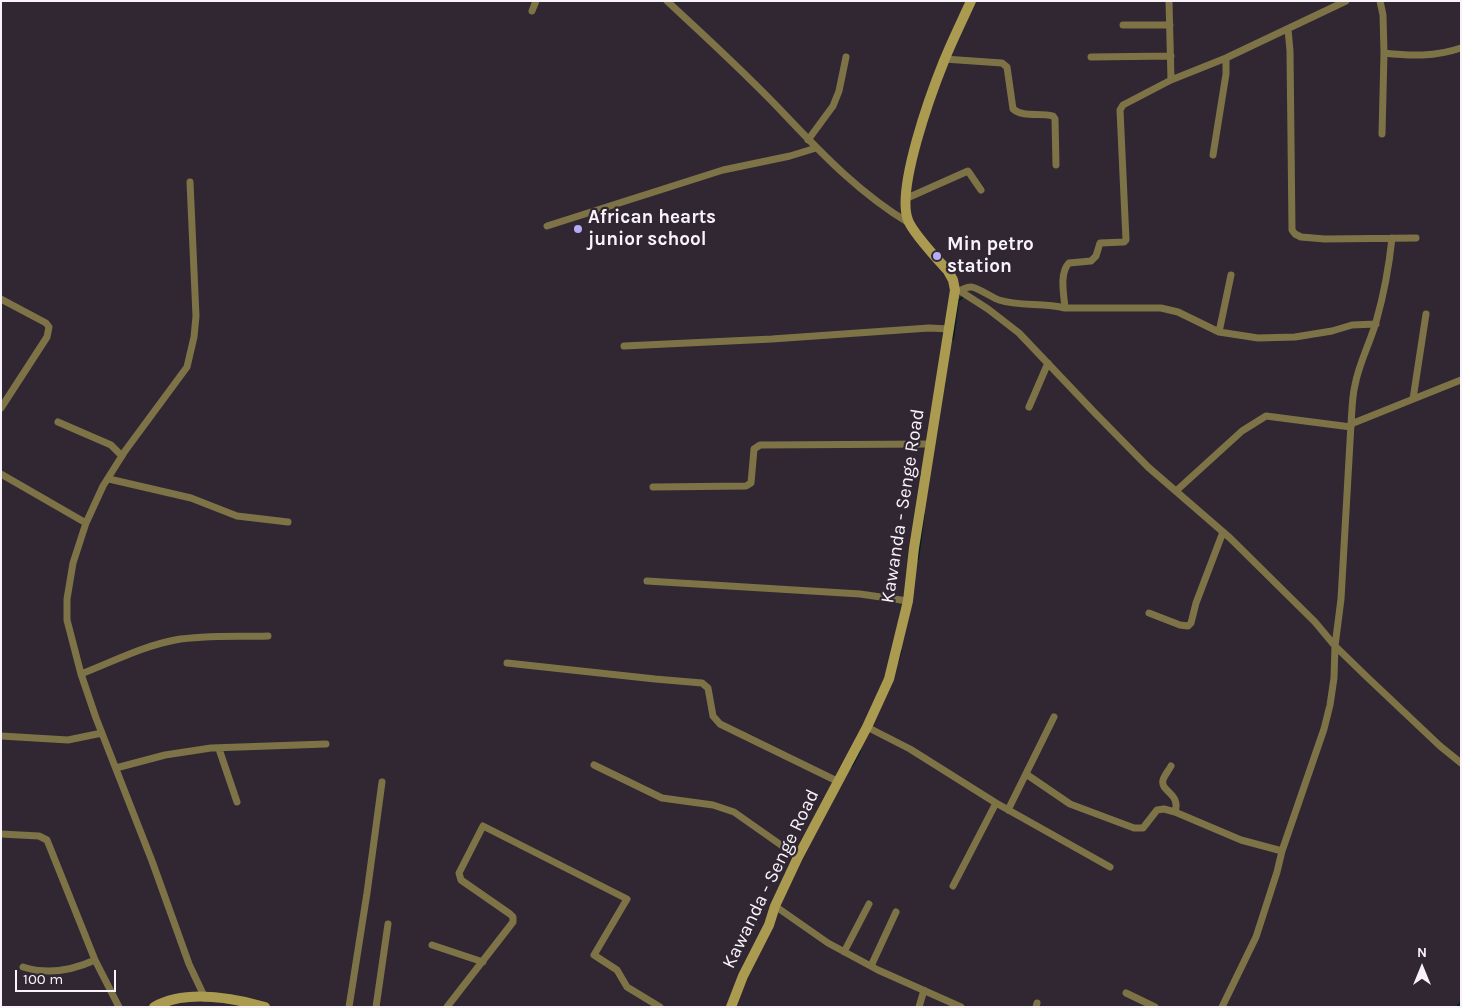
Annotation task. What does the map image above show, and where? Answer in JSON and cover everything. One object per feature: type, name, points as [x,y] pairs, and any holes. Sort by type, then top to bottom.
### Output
[{"type":"street","points":[[532,11],[536,1]]},
{"type":"street","points":[[667,1],[850,181],[884,208],[909,223],[948,272],[957,290],[988,309],[1019,333],[1148,466],[1223,532],[1316,622],[1336,646],[1440,746],[1461,763]]},
{"type":"street","points":[[909,223],[906,212],[906,199],[910,166],[944,59],[971,1]]},
{"type":"street","points":[[1169,1],[1171,80]]},
{"type":"street","points":[[1065,308],[1065,266],[1068,263],[1091,261],[1096,256],[1100,243],[1124,242],[1126,240],[1120,110],[1128,102],[1171,80],[1226,58],[1346,1]]},
{"type":"street","points":[[1380,1],[1384,15],[1382,134]]},
{"type":"street","points":[[1122,25],[1170,25]]},
{"type":"street","points":[[1288,29],[1290,51],[1290,218],[1292,230],[1295,234],[1302,236],[1325,239],[1416,238]]},
{"type":"street","points":[[1384,53],[1429,55],[1444,54],[1461,48]]},
{"type":"street","points":[[1091,57],[1171,56]]},
{"type":"street","points":[[808,140],[833,106],[839,91],[846,57]]},
{"type":"street","points":[[1213,155],[1226,74],[1226,58]]},
{"type":"street","points":[[944,59],[1002,63],[1007,67],[1013,110],[1022,114],[1047,114],[1055,119],[1056,165]]},
{"type":"street","points":[[547,226],[723,170],[790,156],[816,148]]},
{"type":"street","points":[[906,199],[965,171],[972,174],[981,190]]},
{"type":"street","points":[[190,182],[196,316],[194,337],[187,367],[122,456],[103,486],[86,523],[73,563],[67,599],[69,631],[81,674],[189,964],[205,998]]},
{"type":"street","points":[[1222,1007],[1256,938],[1282,851],[1324,729],[1334,678],[1340,618],[1344,566],[1345,511],[1355,385],[1360,364],[1376,324],[1388,278],[1392,238]]},
{"type":"street","points":[[1219,332],[1231,275]]},
{"type":"street","points":[[957,290],[970,286],[998,300],[1010,303],[1052,304],[1065,308],[1161,308],[1178,312],[1219,332],[1258,338],[1296,337],[1332,331],[1352,325],[1376,324]]},
{"type":"street","name":"Kawanda - Senge Road","points":[[730,1007],[743,976],[769,925],[798,857],[839,782],[889,679],[908,601],[930,444],[957,290]]},
{"type":"street","points":[[1,299],[46,323],[49,326],[49,331],[1,408]]},
{"type":"street","points":[[1414,399],[1426,314]]},
{"type":"street","points":[[624,346],[772,339],[929,328],[950,329]]},
{"type":"street","points":[[1029,407],[1048,363]]},
{"type":"street","points":[[1176,491],[1242,431],[1266,416],[1351,425],[1461,380]]},
{"type":"street","points":[[58,422],[110,446],[122,456]]},
{"type":"street","points":[[653,487],[746,486],[751,483],[754,449],[760,446],[930,444]]},
{"type":"street","points":[[1,474],[86,523]]},
{"type":"street","points":[[109,478],[191,498],[237,516],[288,522]]},
{"type":"street","points":[[1148,613],[1180,625],[1188,626],[1192,623],[1196,603],[1223,532]]},
{"type":"street","points":[[647,581],[860,594],[908,601]]},
{"type":"street","points":[[81,674],[174,640],[268,636]]},
{"type":"street","points":[[507,663],[702,683],[708,688],[713,716],[720,724],[839,782]]},
{"type":"street","points":[[1008,810],[1054,717]]},
{"type":"street","points":[[867,727],[910,749],[996,803],[1110,867]]},
{"type":"street","points":[[1,736],[68,740],[102,733]]},
{"type":"street","points":[[116,768],[165,755],[211,748],[326,744]]},
{"type":"street","points":[[219,749],[237,802]]},
{"type":"street","points":[[594,765],[662,798],[713,805],[734,812],[798,857]]},
{"type":"street","points":[[1171,766],[1163,780],[1164,785],[1176,800],[1176,812]]},
{"type":"street","points":[[1026,774],[1070,804],[1134,828],[1144,828],[1160,809],[1176,812],[1241,840],[1282,851]]},
{"type":"street","points":[[349,1007],[382,782]]},
{"type":"street","points":[[953,886],[996,803]]},
{"type":"street","points":[[447,1007],[512,924],[513,920],[510,914],[460,880],[459,877],[459,873],[484,826],[627,899],[594,955],[617,970],[627,987],[660,1007]]},
{"type":"street","points":[[1,834],[39,836],[47,840],[95,960],[119,1007]]},
{"type":"street","points":[[844,952],[868,904]]},
{"type":"street","points":[[776,906],[828,943],[844,952],[961,1007]]},
{"type":"street","points":[[871,966],[896,912]]},
{"type":"street","points":[[376,1007],[388,924]]},
{"type":"street","points":[[432,945],[483,962]]},
{"type":"street","points":[[22,967],[54,972],[72,969],[95,960]]},
{"type":"street","points":[[919,1007],[924,990]]},
{"type":"street","points":[[1126,993],[1155,1007]]},
{"type":"street","points":[[158,1006],[184,998],[205,998],[234,999],[265,1007]]},
{"type":"waterway","points":[[953,339],[958,301],[963,297]]},
{"type":"waterway","points":[[918,559],[924,514]]},
{"type":"waterway","points":[[898,661],[901,651]]},
{"type":"waterway","points":[[852,766],[860,751]]},
{"type":"waterway","points":[[1457,1007],[1461,1002]]},
{"type":"place","name":"African hearts junior school","points":[[578,229]]},
{"type":"place","name":"Min petro station","points":[[937,256]]}]
